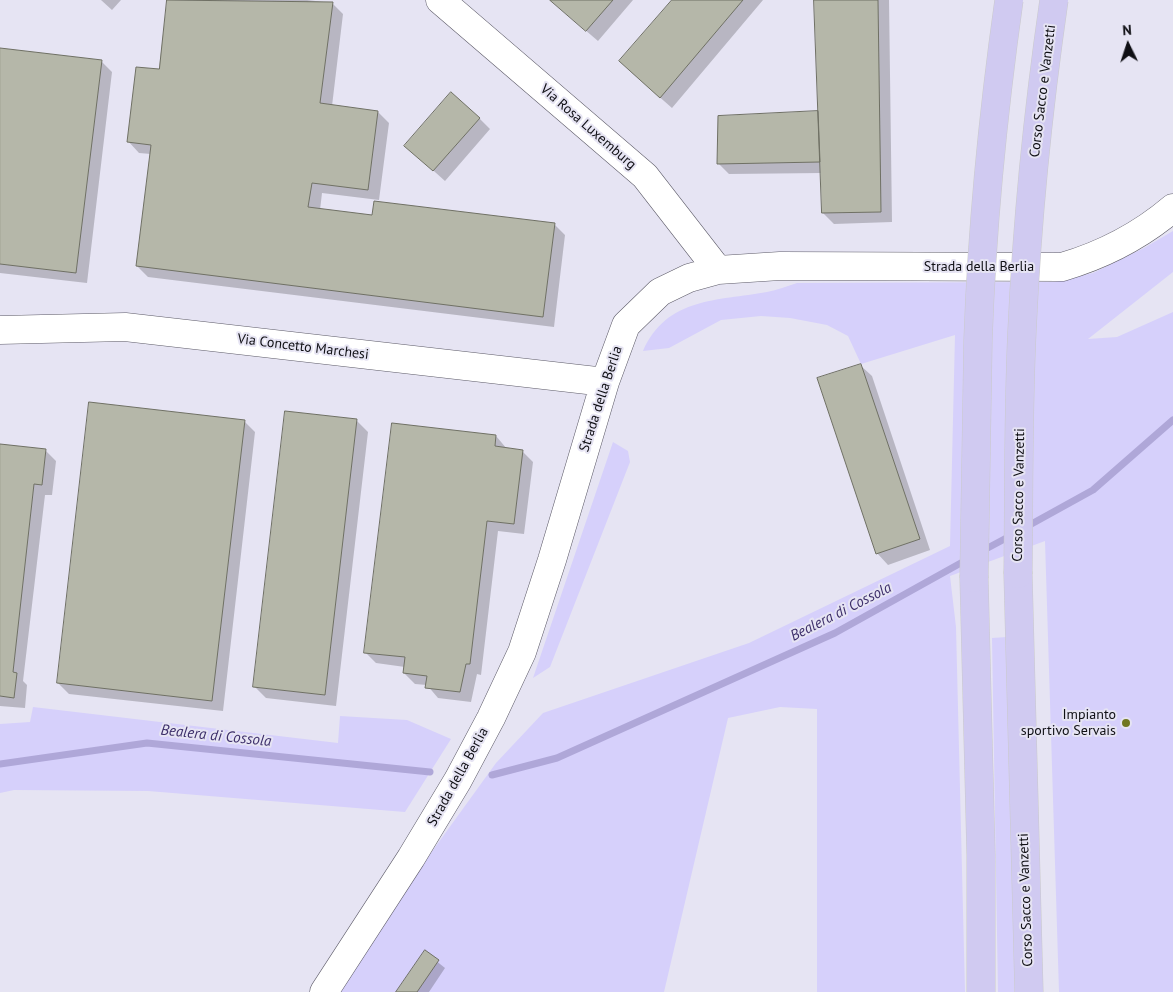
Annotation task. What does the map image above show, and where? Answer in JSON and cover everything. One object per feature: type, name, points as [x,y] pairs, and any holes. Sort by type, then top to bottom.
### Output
[{"type":"main road","points":[[981,992],[981,855],[974,578],[978,340],[984,229],[995,96],[1009,0]]},
{"type":"main road","name":"Corso Sacco e Vanzetti","points":[[1029,992],[1018,574],[1022,333],[1027,246],[1040,100],[1054,0]]},
{"type":"street","name":"Via Rosa Luxemburg","points":[[440,0],[645,176],[718,270]]},
{"type":"street","name":"Strada della Berlia","points":[[324,992],[411,858],[458,780],[491,718],[522,652],[552,560],[605,382],[626,325],[660,292],[689,278],[718,270],[780,266],[1062,267],[1092,258],[1121,244],[1173,208]]},
{"type":"street","name":"Via Concetto Marchesi","points":[[0,330],[125,327],[605,382]]},
{"type":"shaded area","points":[[1173,231],[1173,272],[1088,339],[1117,337],[1173,312],[1173,992],[1059,992],[1045,541],[950,576],[956,627],[965,992],[817,992],[817,709],[780,707],[728,718],[664,992],[340,992],[415,875],[496,763],[543,713],[749,643],[950,546],[955,335],[861,364],[848,336],[827,325],[790,318],[761,316],[721,320],[669,348],[643,351],[653,333],[665,320],[680,311],[712,300],[767,292],[797,283],[1055,282],[1093,273],[1144,248]]},
{"type":"shaded area","points":[[613,442],[628,451],[630,462],[550,667],[533,678]]},
{"type":"shaded area","points":[[1007,637],[1015,992],[998,992],[992,638]]},
{"type":"shaded area","points":[[33,707],[338,743],[340,716],[407,720],[451,739],[405,812],[148,791],[14,790],[0,793],[0,724],[30,722]]},
{"type":"building","points":[[167,0],[333,2],[320,103],[378,111],[368,190],[312,183],[308,207],[372,215],[374,201],[555,223],[543,317],[136,266],[151,145],[127,142],[136,67],[159,69]]},
{"type":"building","points":[[550,0],[613,0],[586,31]]},
{"type":"building","points":[[672,0],[743,0],[660,98],[619,61]]},
{"type":"building","points":[[814,0],[878,0],[881,212],[822,213]]},
{"type":"building","points":[[0,48],[102,60],[76,273],[0,264]]},
{"type":"building","points":[[451,92],[480,118],[433,171],[404,146]]},
{"type":"building","points":[[818,111],[820,162],[717,164],[718,116]]},
{"type":"building","points":[[861,364],[920,539],[876,554],[817,378]]},
{"type":"building","points":[[89,402],[245,420],[212,701],[57,683]]},
{"type":"building","points":[[285,411],[357,419],[325,695],[253,687]]},
{"type":"building","points":[[392,423],[496,435],[495,446],[523,450],[514,524],[487,521],[470,664],[466,664],[460,692],[425,688],[427,676],[403,673],[405,657],[364,653]]},
{"type":"building","points":[[0,444],[46,449],[42,485],[34,484],[13,672],[17,673],[14,698],[0,696]]},
{"type":"building","points":[[425,950],[439,960],[417,992],[396,992]]},
{"type":"waterway","name":"Bealera di Cossola","points":[[1026,527],[1093,490],[1173,420]]},
{"type":"waterway","name":"Bealera di Cossola","points":[[982,551],[1012,535]]},
{"type":"waterway","name":"Bealera di Cossola","points":[[492,775],[557,758],[835,633],[968,559]]},
{"type":"waterway","name":"Bealera di Cossola","points":[[0,764],[147,743],[430,772]]},
{"type":"place","name":"Impianto sportivo Servais","points":[[1126,723]]}]
